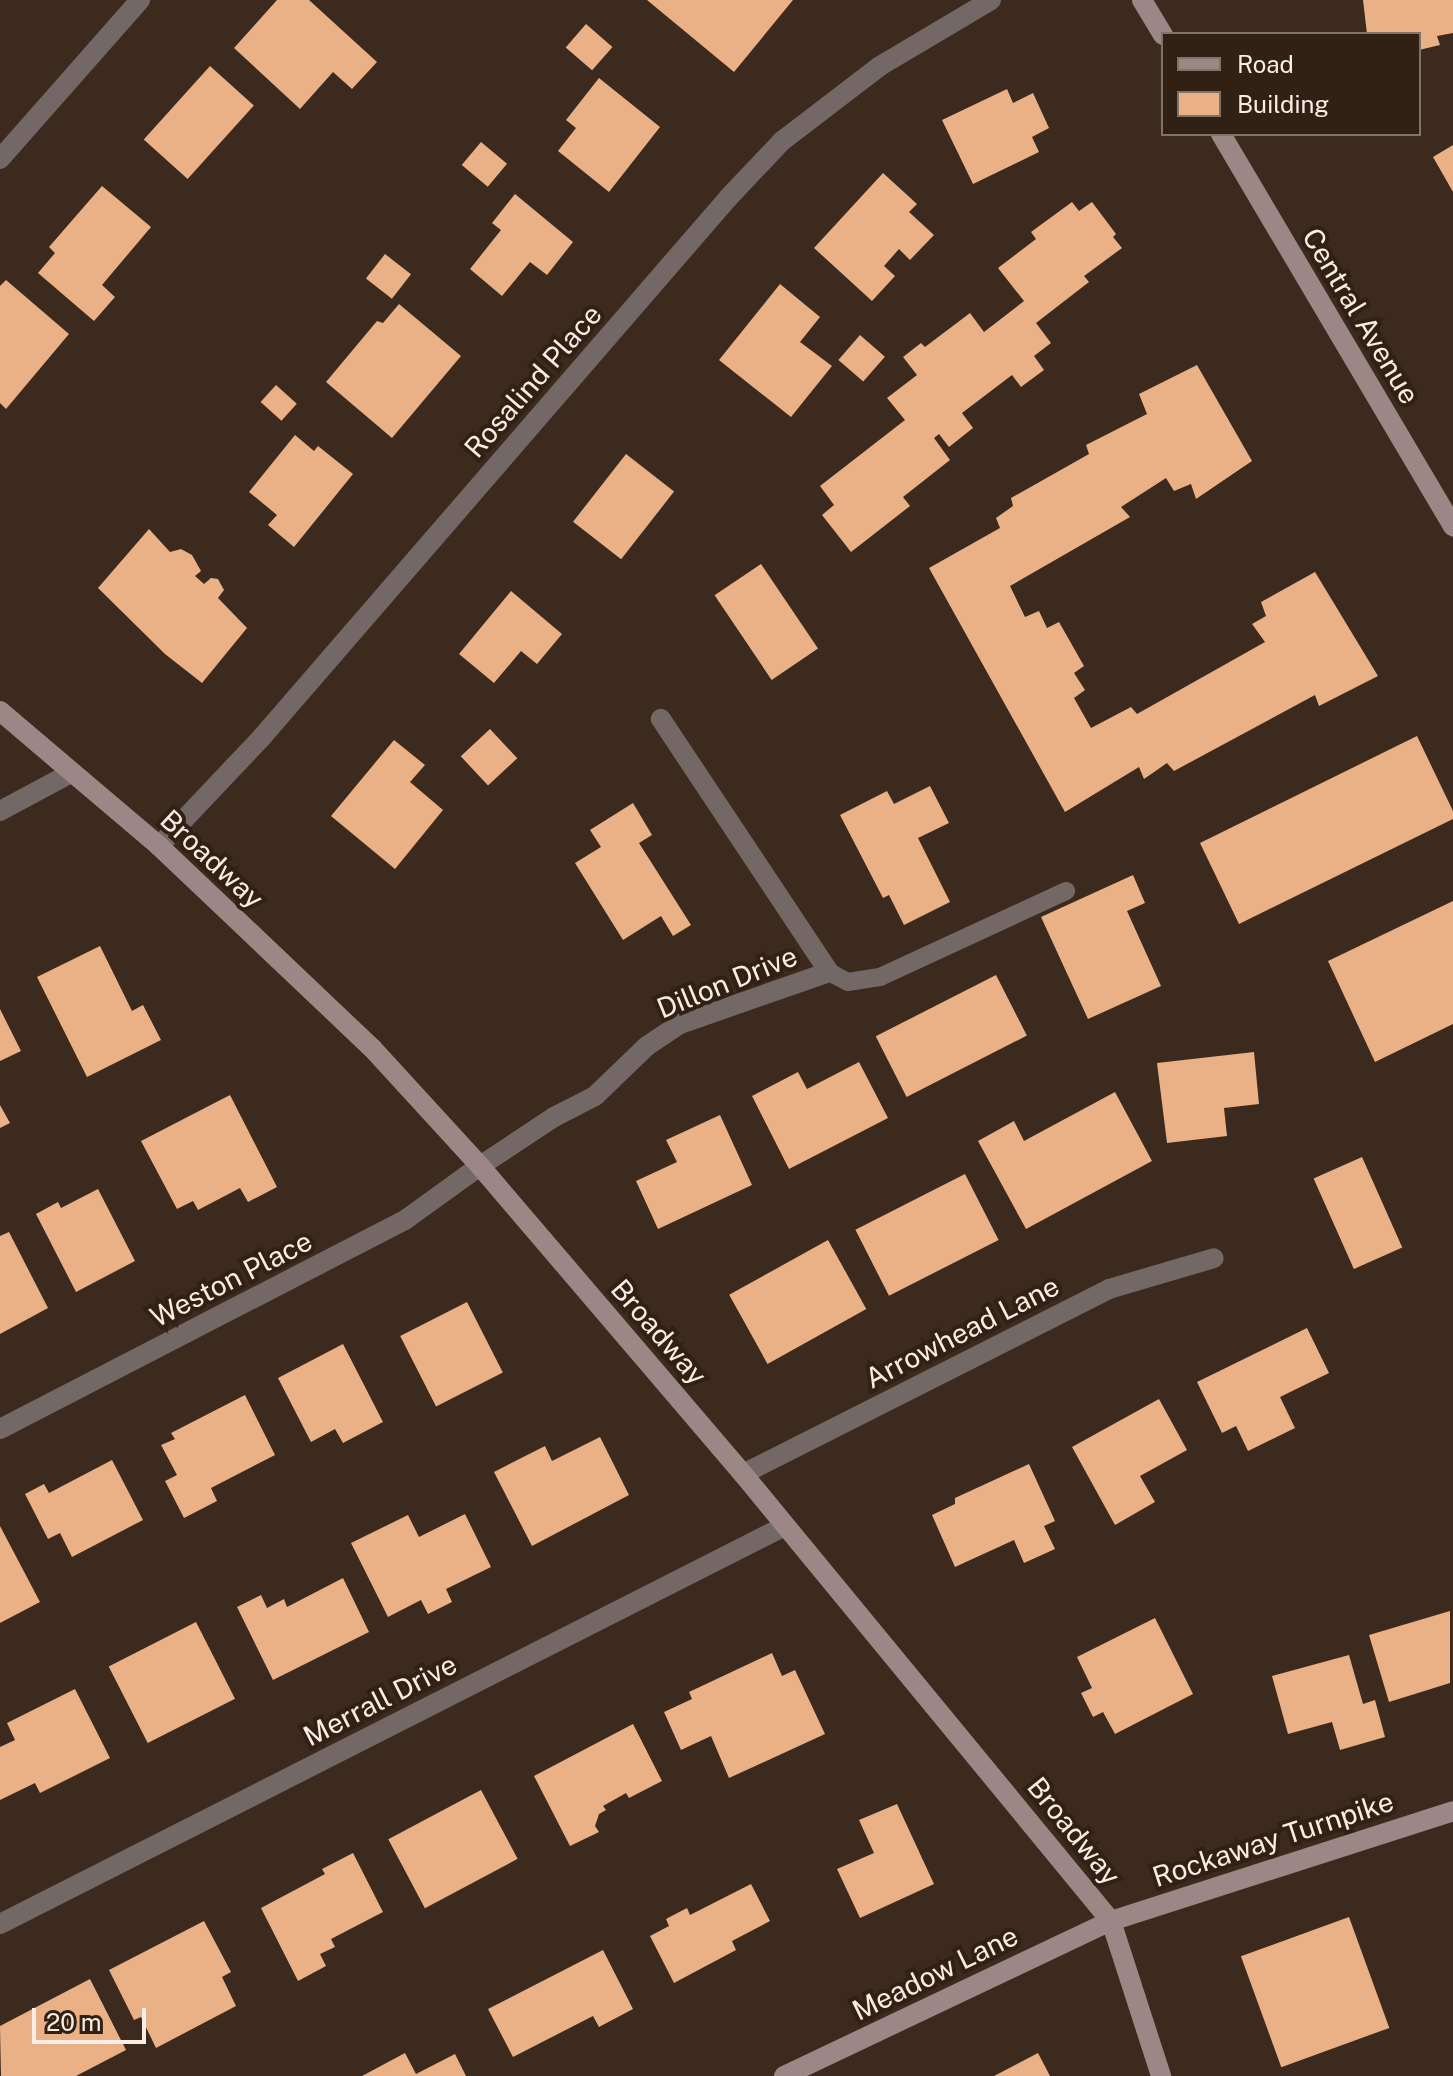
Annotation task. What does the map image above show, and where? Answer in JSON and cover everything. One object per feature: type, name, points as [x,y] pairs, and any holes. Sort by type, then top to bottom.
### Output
[{"type":"main road","points":[[1142,0],[1161,32]]},
{"type":"main road","name":"Central Avenue","points":[[1222,136],[1453,526]]},
{"type":"main road","name":"Broadway","points":[[0,711],[159,846],[372,1048],[480,1166],[743,1474],[1111,1921],[1161,2076]]},
{"type":"main road","name":"Rockaway Turnpike","points":[[1111,1921],[1453,1811]]},
{"type":"main road","name":"Meadow Lane","points":[[784,2076],[1111,1921]]},
{"type":"street","name":"Rosalind Place","points":[[159,846],[262,737],[728,198],[782,141],[880,66],[991,0]]},
{"type":"street","points":[[0,159],[137,1]]},
{"type":"street","name":"Dillon Drive","points":[[480,1166],[554,1117],[595,1096],[647,1046],[680,1024],[829,972],[661,719]]},
{"type":"street","points":[[0,811],[71,773]]},
{"type":"street","name":"Weston Place","points":[[0,1429],[405,1220],[480,1166]]},
{"type":"street","name":"Arrowhead Lane","points":[[743,1474],[1109,1289],[1214,1258]]},
{"type":"street","name":"Merrall Drive","points":[[0,1924],[785,1526]]},
{"type":"lane","points":[[829,972],[848,982],[880,977],[1066,891]]},
{"type":"building","points":[[277,0],[309,0],[377,62],[352,89],[333,72],[300,109],[234,48]]},
{"type":"building","points":[[647,0],[793,0],[734,72]]},
{"type":"building","points":[[1363,0],[1453,0],[1453,33],[1437,36],[1440,45],[1421,50],[1421,32],[1367,32]]},
{"type":"building","points":[[586,24],[612,47],[592,70],[566,47]]},
{"type":"building","points":[[210,66],[254,105],[188,179],[144,140]]},
{"type":"building","points":[[599,78],[660,127],[609,192],[558,151],[576,128],[566,120]]},
{"type":"building","points":[[1007,89],[1013,103],[1033,93],[1049,128],[1032,137],[1039,152],[973,184],[942,120]]},
{"type":"building","points":[[481,142],[507,164],[488,187],[462,165]]},
{"type":"building","points":[[1453,145],[1453,192],[1433,157]]},
{"type":"building","points":[[883,173],[917,204],[909,212],[934,235],[910,260],[899,249],[884,266],[895,276],[872,301],[814,248]]},
{"type":"building","points":[[102,186],[151,227],[102,285],[115,297],[94,321],[38,273],[55,253],[49,247]]},
{"type":"building","points":[[515,194],[573,242],[547,275],[530,262],[502,296],[470,269],[501,230],[492,223]]},
{"type":"building","points":[[1072,202],[1079,211],[1092,202],[1116,234],[1113,237],[1122,248],[1084,276],[1089,282],[1036,323],[1051,343],[1034,356],[1044,370],[1021,387],[1012,375],[962,413],[973,428],[949,447],[939,434],[934,438],[950,460],[903,497],[910,506],[851,552],[822,515],[834,505],[820,486],[905,420],[887,398],[917,375],[903,357],[921,343],[925,347],[970,313],[984,332],[1024,301],[998,268],[1036,239],[1031,232]]},
{"type":"building","points":[[385,254],[411,274],[392,299],[366,278]]},
{"type":"building","points":[[6,280],[69,334],[6,409],[0,403],[0,286]]},
{"type":"building","points":[[780,284],[820,317],[800,342],[832,366],[791,417],[719,360]]},
{"type":"building","points":[[399,304],[461,356],[392,438],[326,382],[377,321],[383,323]]},
{"type":"building","points":[[860,335],[885,357],[863,382],[838,360]]},
{"type":"building","points":[[1197,365],[1252,461],[1196,499],[1191,484],[1174,491],[1166,478],[1121,507],[1130,517],[1010,586],[1025,617],[1039,611],[1047,628],[1059,622],[1084,666],[1074,673],[1085,690],[1074,698],[1091,728],[1131,707],[1137,714],[1265,642],[1252,624],[1266,616],[1261,602],[1315,572],[1378,676],[1319,706],[1315,695],[1174,771],[1167,763],[1144,779],[1139,767],[1065,812],[929,568],[1000,528],[996,518],[1013,506],[1011,498],[1089,454],[1086,445],[1147,414],[1139,394]]},
{"type":"building","points":[[276,385],[297,404],[281,421],[261,402]]},
{"type":"building","points":[[295,435],[314,451],[318,446],[353,474],[294,547],[268,525],[277,515],[249,492]]},
{"type":"building","points":[[626,454],[674,492],[621,559],[573,522]]},
{"type":"building","points":[[149,529],[170,552],[181,549],[192,555],[201,571],[195,576],[204,584],[211,578],[218,579],[224,590],[218,598],[247,628],[202,683],[165,654],[98,588]]},
{"type":"building","points":[[761,564],[818,649],[772,680],[715,595]]},
{"type":"building","points":[[511,591],[562,634],[537,664],[521,651],[494,683],[459,654]]},
{"type":"building","points":[[490,729],[517,758],[488,786],[461,756]]},
{"type":"building","points":[[1417,736],[1453,811],[1453,819],[1239,924],[1200,843]]},
{"type":"building","points":[[394,740],[425,765],[410,782],[443,810],[395,869],[331,816]]},
{"type":"building","points":[[930,786],[949,823],[918,838],[950,902],[904,925],[889,895],[883,898],[840,815],[887,791],[894,804]]},
{"type":"building","points":[[633,803],[652,835],[639,843],[691,925],[673,936],[661,916],[623,940],[575,863],[601,847],[590,830]]},
{"type":"building","points":[[1133,875],[1145,903],[1127,911],[1161,986],[1088,1019],[1041,917]]},
{"type":"building","points":[[1453,901],[1453,1024],[1375,1062],[1328,961]]},
{"type":"building","points":[[100,946],[132,1011],[143,1005],[161,1040],[87,1077],[37,977]]},
{"type":"building","points":[[996,975],[1027,1036],[907,1097],[876,1036]]},
{"type":"building","points":[[0,1009],[21,1051],[0,1061]]},
{"type":"building","points":[[1254,1052],[1259,1104],[1224,1108],[1227,1136],[1167,1143],[1157,1063]]},
{"type":"building","points":[[859,1062],[888,1118],[789,1169],[752,1096],[798,1072],[807,1089]]},
{"type":"building","points":[[1115,1092],[1152,1161],[1026,1229],[978,1141],[1014,1121],[1024,1141]]},
{"type":"building","points":[[230,1095],[277,1187],[248,1202],[240,1188],[198,1210],[193,1201],[177,1209],[141,1141]]},
{"type":"building","points":[[0,1105],[10,1123],[0,1128]]},
{"type":"building","points":[[720,1115],[752,1185],[658,1229],[636,1181],[677,1162],[666,1140]]},
{"type":"building","points":[[1362,1157],[1402,1247],[1354,1269],[1314,1179]]},
{"type":"building","points":[[965,1174],[999,1240],[889,1296],[855,1230]]},
{"type":"building","points":[[98,1189],[135,1261],[76,1292],[36,1214],[58,1202],[61,1208]]},
{"type":"building","points":[[9,1232],[48,1308],[0,1334],[0,1236]]},
{"type":"building","points":[[828,1240],[866,1309],[767,1364],[729,1295]]},
{"type":"building","points":[[467,1302],[503,1372],[436,1406],[400,1336]]},
{"type":"building","points":[[1307,1328],[1329,1373],[1280,1397],[1295,1428],[1248,1451],[1236,1426],[1222,1433],[1197,1382]]},
{"type":"building","points":[[343,1344],[383,1422],[343,1443],[335,1429],[311,1442],[278,1378]]},
{"type":"building","points":[[245,1395],[275,1455],[211,1488],[217,1501],[184,1518],[165,1481],[177,1475],[161,1445],[175,1439],[171,1433]]},
{"type":"building","points":[[1159,1399],[1187,1450],[1140,1476],[1155,1502],[1115,1525],[1072,1447]]},
{"type":"building","points":[[600,1437],[629,1495],[532,1546],[494,1472],[545,1446],[552,1461]]},
{"type":"building","points":[[112,1460],[143,1520],[72,1557],[60,1533],[48,1539],[25,1494],[44,1484],[49,1493]]},
{"type":"building","points":[[1029,1464],[1055,1521],[1044,1526],[1055,1549],[1024,1563],[1014,1540],[955,1567],[932,1515],[955,1504],[955,1498]]},
{"type":"building","points":[[465,1514],[491,1567],[446,1589],[452,1602],[428,1614],[421,1600],[388,1617],[351,1543],[408,1515],[419,1537]]},
{"type":"building","points":[[0,1526],[40,1602],[0,1623]]},
{"type":"building","points":[[343,1578],[369,1632],[273,1680],[237,1607],[261,1595],[267,1608],[284,1599],[287,1607]]},
{"type":"building","points":[[1450,1611],[1450,1683],[1389,1702],[1369,1635]]},
{"type":"building","points":[[1155,1618],[1193,1694],[1115,1734],[1103,1712],[1093,1717],[1081,1693],[1092,1688],[1077,1657]]},
{"type":"building","points":[[196,1622],[235,1699],[148,1743],[109,1666]]},
{"type":"building","points":[[772,1653],[782,1676],[795,1670],[825,1734],[729,1778],[711,1736],[681,1750],[664,1712],[692,1699],[689,1692]]},
{"type":"building","points":[[1349,1655],[1363,1704],[1375,1700],[1385,1737],[1340,1750],[1332,1722],[1288,1734],[1272,1676]]},
{"type":"building","points":[[75,1689],[110,1758],[40,1793],[35,1783],[0,1800],[0,1747],[15,1740],[7,1723]]},
{"type":"building","points":[[633,1724],[662,1781],[629,1798],[626,1793],[603,1806],[606,1810],[599,1814],[595,1826],[599,1832],[570,1846],[534,1776]]},
{"type":"building","points":[[481,1790],[518,1859],[425,1908],[388,1839]]},
{"type":"building","points":[[897,1804],[934,1884],[860,1918],[837,1869],[874,1853],[859,1820]]},
{"type":"building","points":[[353,1853],[383,1912],[331,1939],[335,1947],[320,1954],[326,1966],[298,1981],[261,1908],[325,1874],[322,1869]]},
{"type":"building","points":[[751,1884],[770,1921],[732,1941],[736,1950],[674,1983],[650,1936],[669,1926],[666,1919],[687,1908],[690,1915]]},
{"type":"building","points":[[1349,1917],[1389,2028],[1281,2067],[1241,1956]]},
{"type":"building","points":[[204,1921],[231,1972],[222,1977],[236,2006],[156,2048],[141,2017],[134,2020],[109,1970]]},
{"type":"building","points":[[603,1950],[633,2009],[599,2027],[593,2016],[513,2057],[488,2009]]},
{"type":"building","points":[[90,1979],[126,2050],[76,2076],[1,2076],[0,2026]]},
{"type":"building","points":[[405,2053],[416,2074],[455,2054],[466,2076],[362,2076]]},
{"type":"building","points":[[1038,2053],[1050,2076],[994,2076]]}]
